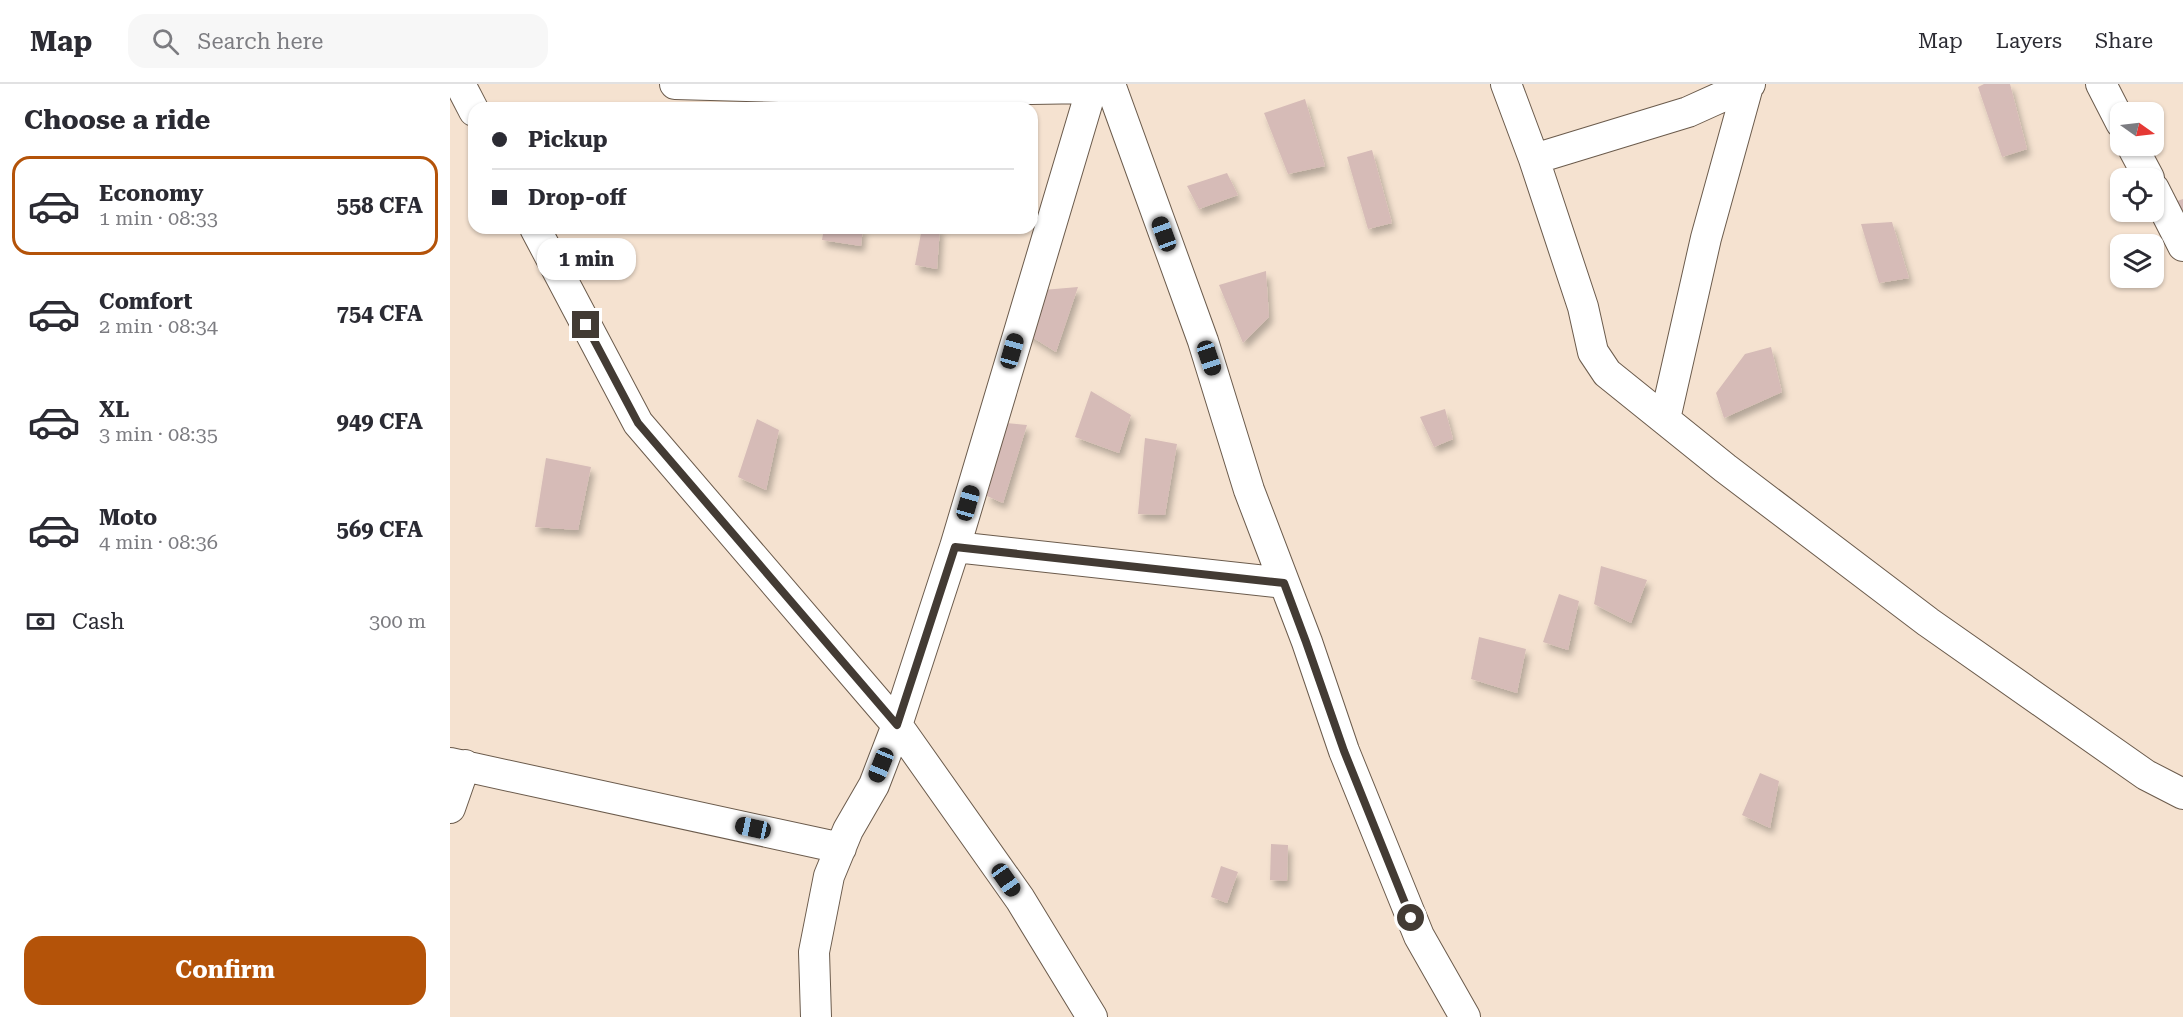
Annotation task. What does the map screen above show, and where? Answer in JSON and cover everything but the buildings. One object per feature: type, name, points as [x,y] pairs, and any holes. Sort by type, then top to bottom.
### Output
[{"type":"street","points":[[460,84],[469,102]]},
{"type":"street","points":[[675,84],[919,91],[1099,85]]},
{"type":"street","points":[[1506,84],[1534,159],[1582,307],[1593,352],[1607,373],[1928,622],[2146,775],[2183,794]]},
{"type":"street","points":[[2101,84],[2110,102]]},
{"type":"street","points":[[816,1017],[814,952],[829,876],[848,830],[873,785],[897,725],[1099,85]]},
{"type":"street","points":[[1099,85],[1203,341],[1249,490],[1344,751],[1387,861],[1419,936],[1465,1017]]},
{"type":"street","points":[[1534,159],[1688,112],[1749,85]]},
{"type":"street","points":[[1665,419],[1706,238],[1749,85]]},
{"type":"street","points":[[2164,209],[2183,246]]},
{"type":"street","points":[[538,234],[638,423],[897,725],[1020,899],[1092,1017]]},
{"type":"street","points":[[955,547],[1284,583]]},
{"type":"street","points":[[450,808],[458,764],[841,848]]},
{"type":"route","points":[[586,325],[638,423],[897,725],[955,547],[1284,583],[1344,751],[1411,918]]}]
